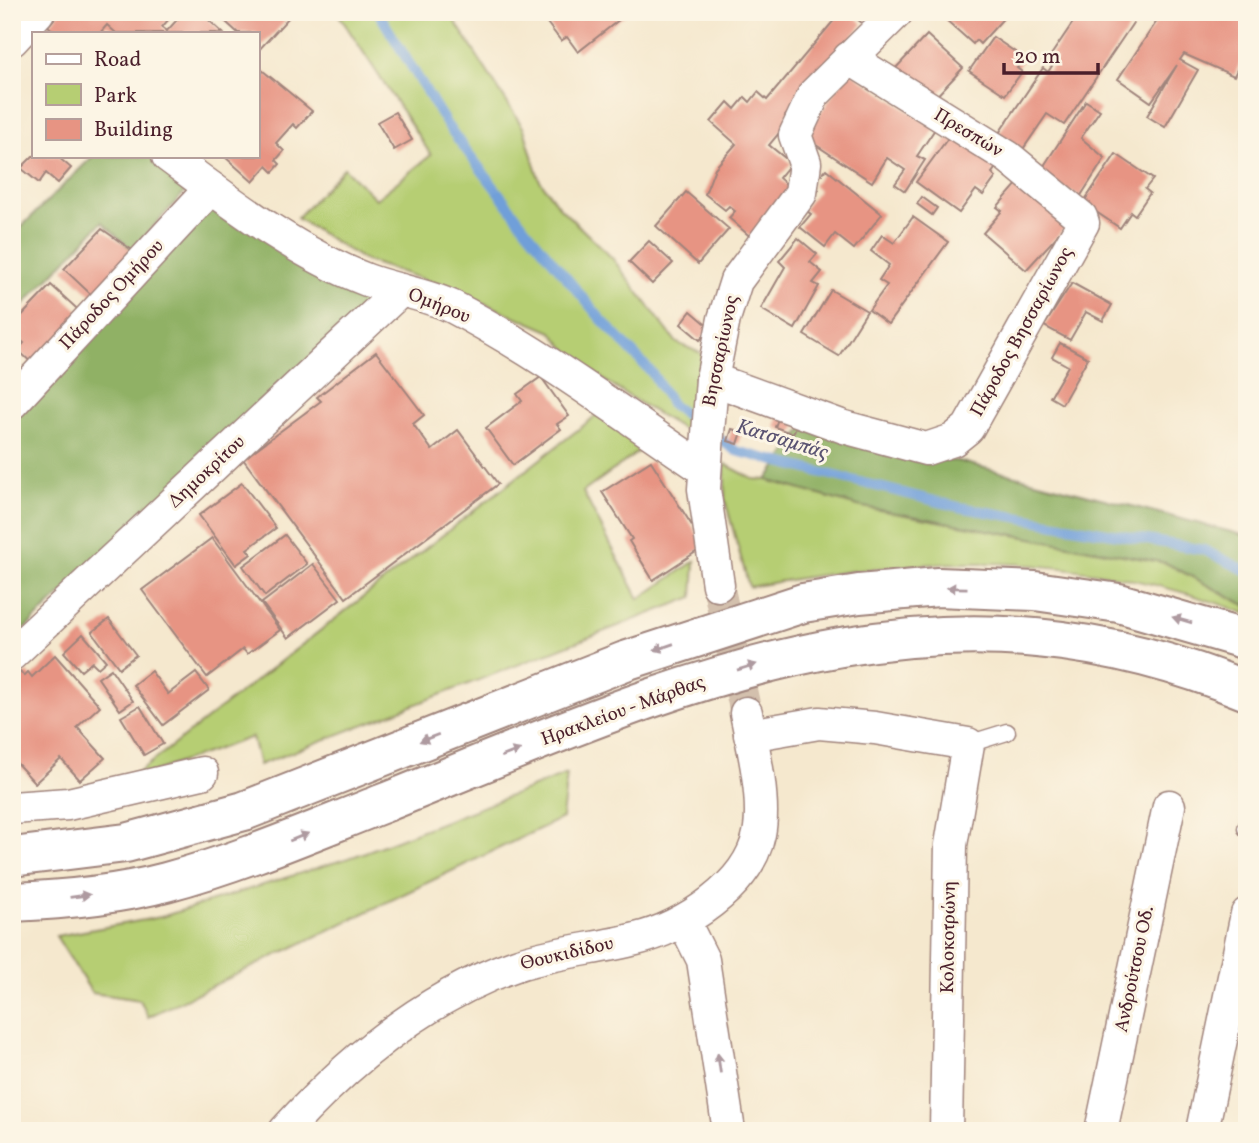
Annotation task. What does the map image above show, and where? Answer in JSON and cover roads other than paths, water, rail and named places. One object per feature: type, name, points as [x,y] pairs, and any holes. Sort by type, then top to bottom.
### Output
[{"type":"main road","points":[[12,857],[126,843],[244,811],[625,661],[803,603],[859,594],[938,587],[1035,591],[1119,603],[1247,640]]},
{"type":"main road","name":"Ηρακλείου - Μάρθας","points":[[12,902],[113,892],[208,870],[686,685],[823,648],[925,636],[1009,635],[1050,638],[1086,642],[1156,659],[1247,691]]},
{"type":"street","points":[[32,56],[12,41],[38,12]]},
{"type":"street","name":"Βησσαρίωνος","points":[[718,585],[706,510],[704,459],[711,388],[724,319],[736,281],[801,193],[806,172],[795,135],[814,94],[897,12]]},
{"type":"street","name":"Πρεσπών","points":[[849,58],[1008,157],[1081,217]]},
{"type":"street","name":"Ομήρου","points":[[171,158],[284,237],[366,279],[450,306],[704,459]]},
{"type":"street","name":"Πάροδος Ομήρου","points":[[12,403],[211,188]]},
{"type":"street","name":"Πάροδος Βησσαρίωνος","points":[[711,388],[926,449],[953,440],[968,428],[1080,228],[1081,217]]},
{"type":"street","name":"Δημοκρίτου","points":[[12,654],[401,290]]},
{"type":"street","name":"Θουκιδίδου","points":[[285,1131],[318,1095],[374,1046],[426,1010],[472,984],[532,960],[638,939],[684,922],[723,890],[755,846],[761,810],[748,724],[819,723],[875,728],[968,744]]},
{"type":"street","name":"Κολοκοτρώνη","points":[[946,1131],[951,845],[968,744]]},
{"type":"street","points":[[12,808],[68,804],[202,774]]},
{"type":"street","name":"Ανδρούτσου Οδ.","points":[[1101,1131],[1169,806]]},
{"type":"street","points":[[1202,1131],[1247,914]]},
{"type":"street","points":[[684,922],[703,960],[729,1131]]},
{"type":"lane","points":[[968,744],[1007,732]]},
{"type":"waterway","name":"Κατσαμπάς","points":[[378,12],[447,125],[527,230],[600,318],[652,373],[672,405],[736,451],[959,507],[1204,550],[1247,571]]},
{"type":"tunnel","points":[[718,585],[746,713]]}]
